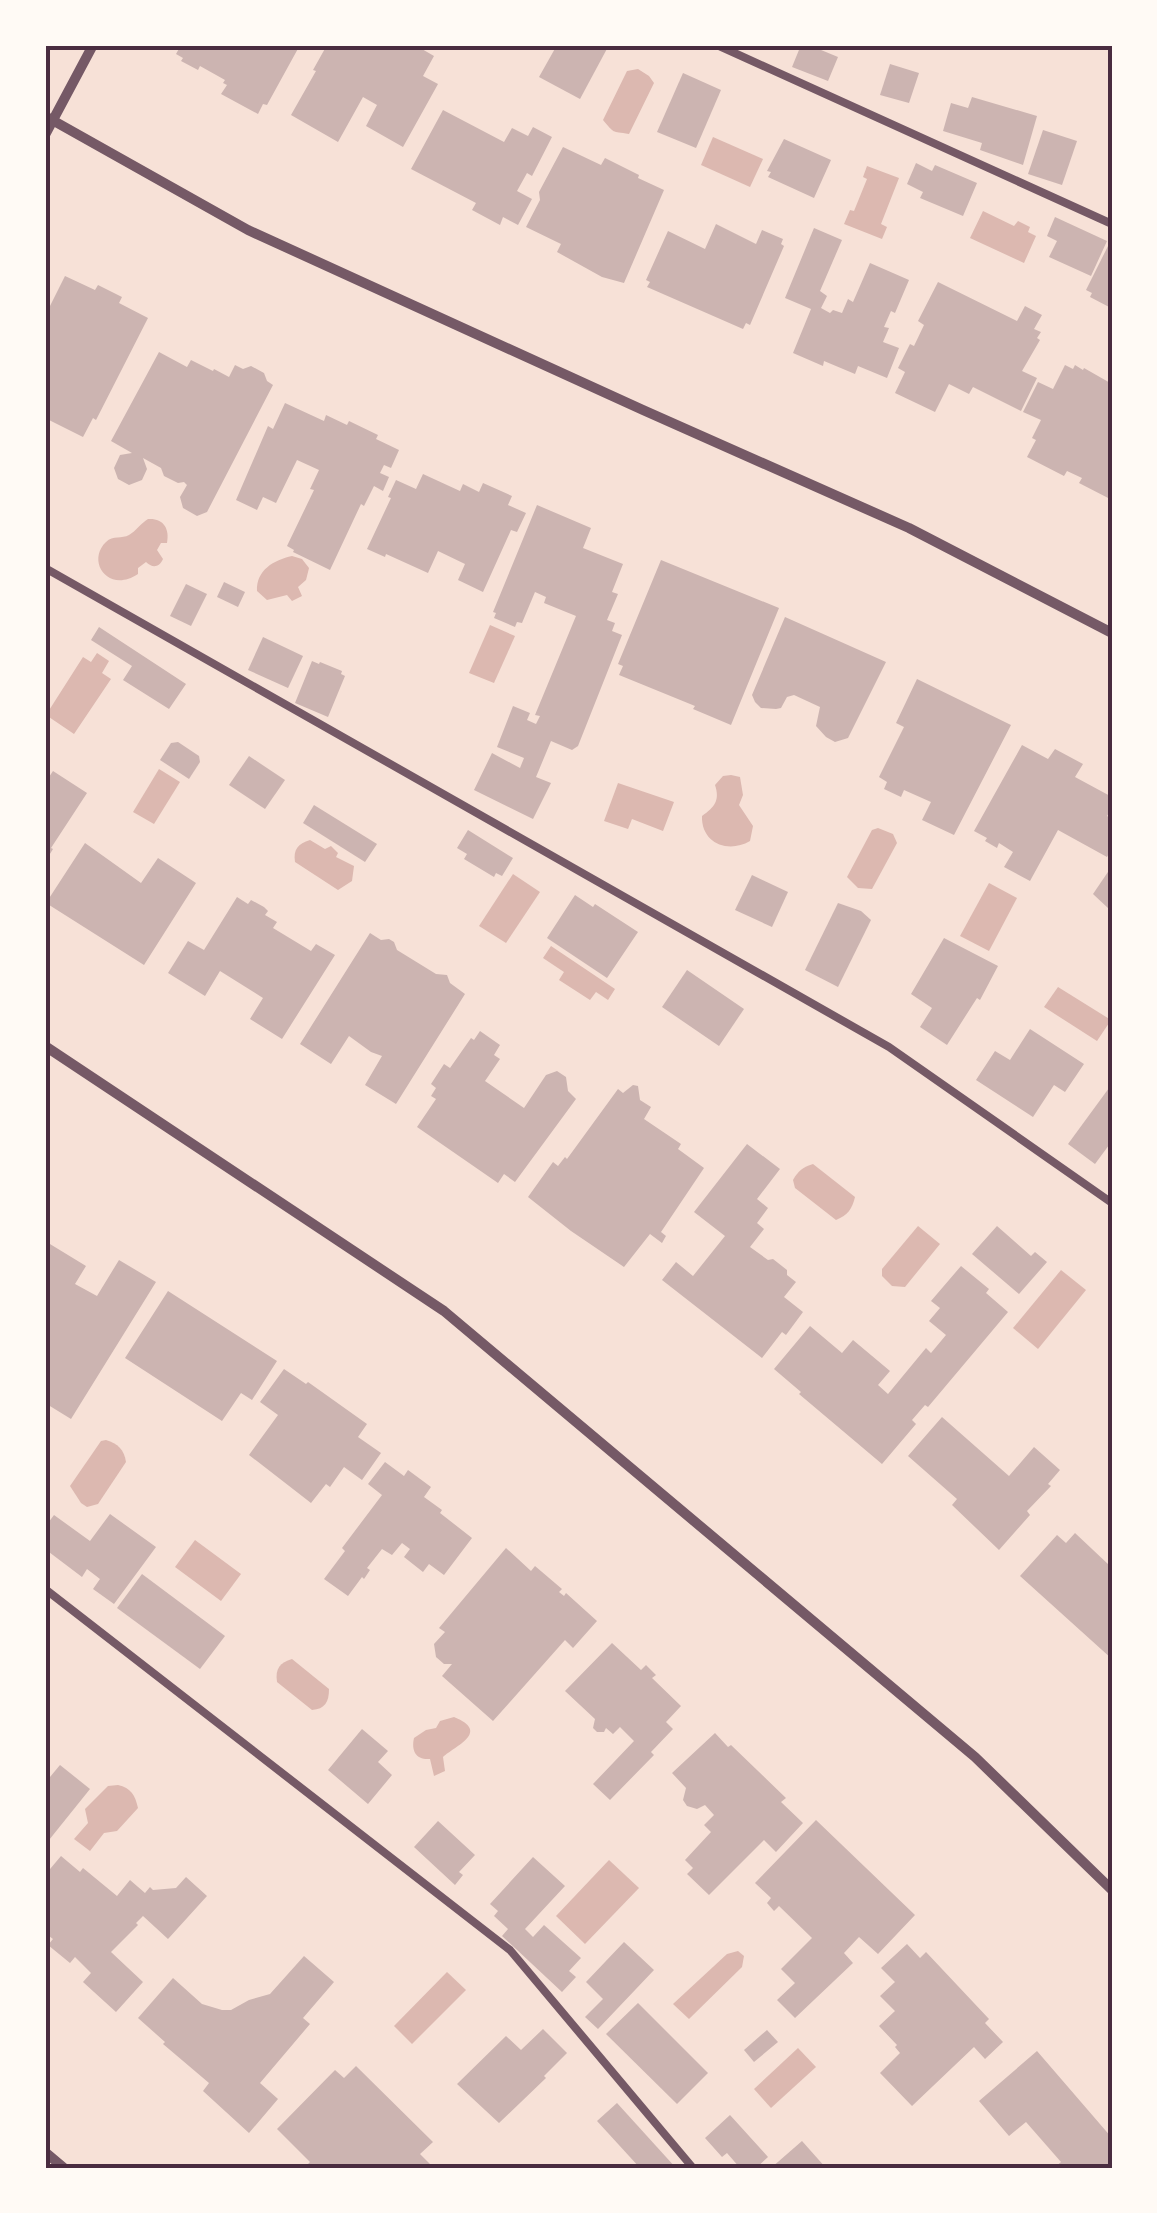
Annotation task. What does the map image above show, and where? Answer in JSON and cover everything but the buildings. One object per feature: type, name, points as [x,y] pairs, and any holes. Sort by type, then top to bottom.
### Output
[{"type":"street","points":[[45,135],[49,119],[93,45]]},
{"type":"street","points":[[49,119],[248,230],[909,528],[1112,633]]},
{"type":"street","points":[[45,1046],[444,1310],[976,1758],[1112,1890]]},
{"type":"street","points":[[45,2152],[64,2168]]},
{"type":"lane","points":[[717,45],[1112,224]]},
{"type":"lane","points":[[45,568],[889,1047],[1112,1203]]},
{"type":"lane","points":[[45,1589],[510,1950],[692,2168]]},
{"type":"shaded area","points":[[638,69],[654,83],[629,134],[614,131],[603,120],[627,71]]},
{"type":"shaded area","points":[[713,137],[763,159],[750,187],[701,165]]},
{"type":"shaded area","points":[[867,166],[899,178],[881,224],[887,227],[882,239],[844,224],[867,179],[863,177]]},
{"type":"shaded area","points":[[983,211],[1014,226],[1018,221],[1030,227],[1028,232],[1036,236],[1024,263],[970,238]]},
{"type":"shaded area","points":[[148,519],[158,520],[166,529],[167,543],[161,543],[157,550],[163,559],[155,566],[146,562],[138,568],[138,574],[127,579],[109,578],[99,566],[100,550],[109,540],[129,535]]},
{"type":"shaded area","points":[[292,556],[302,559],[309,568],[306,580],[298,587],[302,596],[292,601],[287,595],[267,600],[257,591],[260,577],[273,563]]},
{"type":"shaded area","points":[[490,625],[515,636],[494,683],[469,673]]},
{"type":"shaded area","points":[[97,653],[109,661],[102,673],[111,679],[74,734],[46,715],[83,657],[91,662]]},
{"type":"shaded area","points":[[159,769],[180,782],[154,824],[133,812]]},
{"type":"shaded area","points":[[723,776],[740,777],[743,795],[739,805],[753,826],[750,841],[725,846],[706,833],[702,816],[715,803],[715,785]]},
{"type":"shaded area","points":[[618,783],[674,802],[663,831],[632,819],[628,829],[604,821]]},
{"type":"shaded area","points":[[878,828],[893,834],[897,843],[872,889],[858,888],[847,877],[872,830]]},
{"type":"shaded area","points":[[310,840],[325,849],[331,846],[338,853],[336,857],[354,866],[352,881],[338,890],[295,862],[297,848]]},
{"type":"shaded area","points":[[513,874],[540,892],[506,943],[479,926]]},
{"type":"shaded area","points":[[989,883],[1017,898],[989,951],[960,936]]},
{"type":"shaded area","points":[[551,946],[615,989],[608,1000],[596,992],[590,1000],[559,980],[564,972],[543,958]]},
{"type":"shaded area","points":[[1058,987],[1111,1020],[1097,1041],[1044,1007]]},
{"type":"shaded area","points":[[813,1164],[855,1197],[849,1211],[836,1220],[795,1188],[793,1180],[797,1174]]},
{"type":"shaded area","points":[[918,1226],[940,1244],[905,1287],[892,1286],[882,1276],[882,1269]]},
{"type":"shaded area","points":[[1061,1270],[1086,1290],[1038,1349],[1013,1328]]},
{"type":"shaded area","points":[[101,1441],[120,1448],[126,1462],[98,1504],[87,1507],[70,1486]]},
{"type":"shaded area","points":[[195,1540],[241,1574],[221,1601],[175,1567]]},
{"type":"shaded area","points":[[292,1659],[329,1689],[323,1706],[312,1710],[277,1682],[279,1667]]},
{"type":"shaded area","points":[[454,1717],[470,1728],[470,1733],[443,1757],[445,1771],[434,1776],[430,1759],[416,1754],[414,1738]]},
{"type":"shaded area","points":[[118,1785],[132,1793],[138,1808],[117,1831],[104,1833],[90,1851],[74,1839],[88,1823],[85,1809],[108,1786]]},
{"type":"shaded area","points":[[609,1860],[639,1888],[585,1944],[556,1916]]},
{"type":"shaded area","points":[[738,1951],[744,1956],[742,1967],[689,2019],[673,2004],[727,1954]]},
{"type":"shaded area","points":[[447,1972],[466,1990],[412,2044],[394,2026]]},
{"type":"shaded area","points":[[798,2048],[816,2067],[771,2108],[754,2089]]}]
